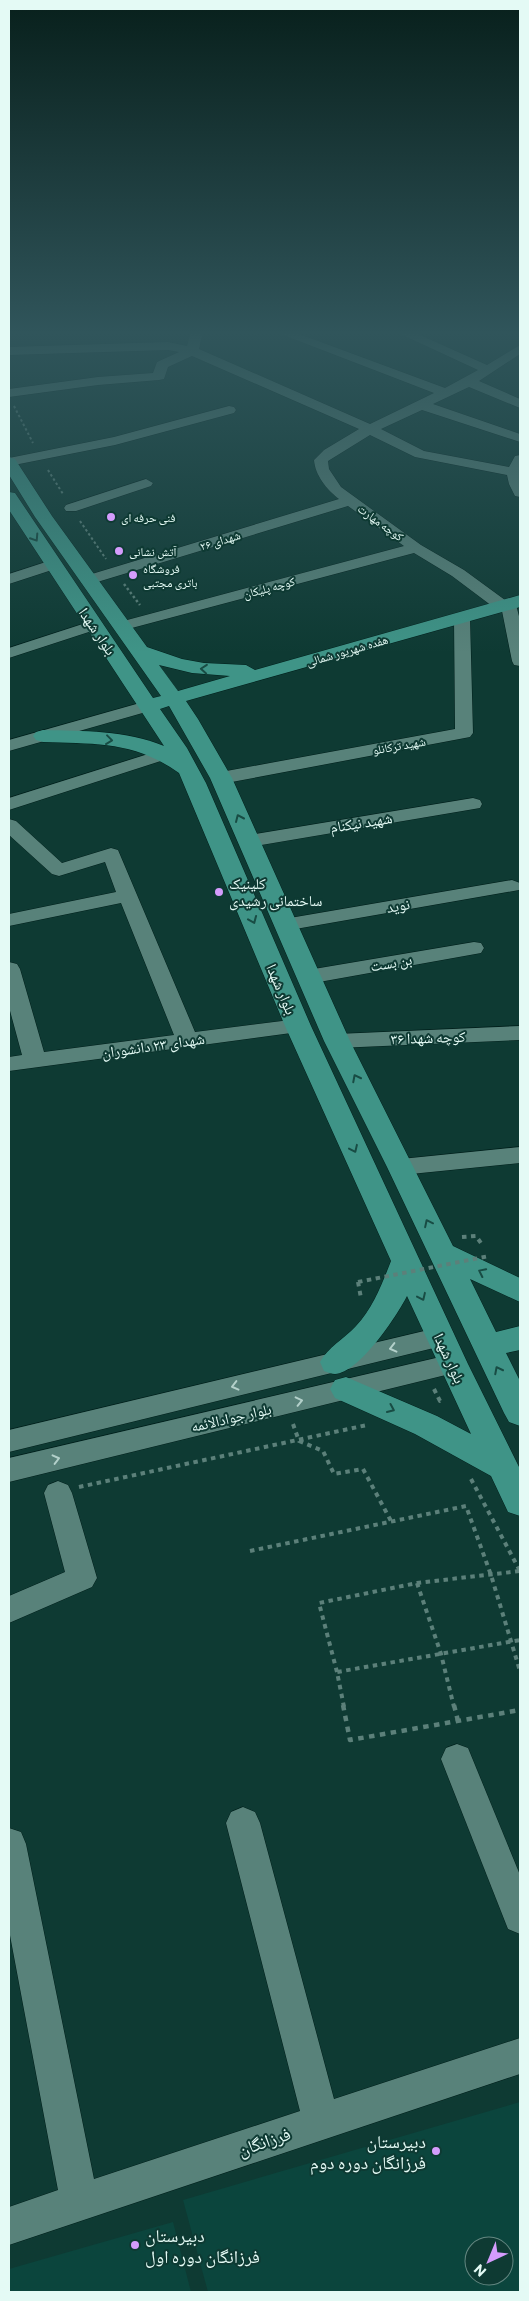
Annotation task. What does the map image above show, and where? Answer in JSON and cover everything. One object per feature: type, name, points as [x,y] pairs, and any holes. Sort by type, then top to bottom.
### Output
[{"type":"main road","name":"بلوار شهدا","points":[[9,462],[44,517],[174,699],[185,759],[298,1026],[440,1337],[520,1502]]},
{"type":"main road","name":"بلوار شهدا","points":[[9,497],[52,565],[95,625],[147,706],[185,759],[221,778],[336,1041],[401,1167],[520,1413]]},
{"type":"main road","name":"هفده شهریور شمالی","points":[[147,706],[510,604]]},
{"type":"main road","points":[[123,669],[136,670],[144,657],[188,667],[270,672]]},
{"type":"main road","points":[[43,736],[107,739],[139,745],[185,759]]},
{"type":"main road","points":[[443,1253],[520,1291]]},
{"type":"main road","points":[[406,1261],[392,1297],[341,1376],[405,1415],[503,1468]]},
{"type":"main road","points":[[440,1337],[486,1346]]},
{"type":"main road","points":[[453,1364],[486,1346],[520,1338]]},
{"type":"street","points":[[9,462],[125,438]]},
{"type":"street","name":"کوچه مهارت","points":[[354,438],[329,453],[322,460],[322,469],[336,490],[416,548],[510,604]]},
{"type":"street","points":[[389,438],[420,454],[517,466],[514,477],[520,493]]},
{"type":"street","points":[[72,508],[146,483]]},
{"type":"street","name":"شهدای ۲۶","points":[[88,580],[351,500]]},
{"type":"street","name":"کوچه پلیکان","points":[[122,626],[416,548]]},
{"type":"street","points":[[9,579],[52,565]]},
{"type":"street","points":[[510,604],[520,661]]},
{"type":"street","name":"شهید ترکانلو","points":[[221,778],[464,733],[462,618]]},
{"type":"street","points":[[9,653],[95,625]]},
{"type":"street","points":[[9,746],[147,706]]},
{"type":"street","points":[[9,804],[185,759]]},
{"type":"street","name":"شهید نیکنام","points":[[249,841],[473,804]]},
{"type":"street","points":[[9,825],[59,870],[111,854],[187,1041]]},
{"type":"street","name":"نوید","points":[[284,924],[512,886]]},
{"type":"street","points":[[9,920],[128,896]]},
{"type":"street","name":"بن بست","points":[[308,977],[474,948]]},
{"type":"street","points":[[9,969],[35,1061]]},
{"type":"street","name":"شهدای ۲۳ دانشوران","points":[[9,1064],[298,1026]]},
{"type":"street","name":"کوچه شهدا ۳۶","points":[[336,1041],[520,1033]]},
{"type":"street","points":[[401,1167],[520,1154]]},
{"type":"street","name":"بلوار جوادالائمه","points":[[9,1470],[286,1404],[341,1376],[440,1337]]},
{"type":"street","name":"بلوار جوادالائمه","points":[[9,1441],[341,1376],[453,1364]]},
{"type":"street","points":[[9,1610],[82,1578],[58,1493]]},
{"type":"street","points":[[457,1759],[520,1917]]},
{"type":"street","points":[[243,1823],[321,2122]]},
{"type":"street","points":[[9,1844],[80,2203]]},
{"type":"street","name":"فرزانگان","points":[[9,2226],[520,2056]]},
{"type":"path","points":[[362,1303],[358,1282],[489,1256]]},
{"type":"path","points":[[58,1493],[299,1441],[405,1415],[430,1413],[440,1401]]},
{"type":"path","points":[[286,1404],[299,1441]]},
{"type":"path","points":[[299,1441],[323,1450],[334,1474],[364,1469],[391,1521]]},
{"type":"path","points":[[466,1470],[520,1572],[417,1583],[319,1603],[337,1672],[350,1740],[520,1710]]},
{"type":"path","points":[[250,1551],[466,1506],[491,1575],[520,1671]]},
{"type":"path","points":[[417,1583],[441,1654],[458,1721]]},
{"type":"path","points":[[337,1672],[520,1640]]},
{"type":"shaded area","name":"دبیرستان فرزانگان دوره دوم","points":[[520,2102],[520,2292],[208,2292],[183,2200]]},
{"type":"shaded area","name":"دبیرستان فرزانگان دوره اول","points":[[173,2222],[191,2292],[9,2292],[9,2269]]},
{"type":"place","name":"فنی حرفه ای","points":[[111,517]]},
{"type":"place","name":"آتش نشانی","points":[[119,551]]},
{"type":"place","name":"فروشگاه باتری مجتبی","points":[[133,575]]},
{"type":"place","name":"کلینیک ساختمانی رشیدی","points":[[219,892]]},
{"type":"place","name":"دبیرستان فرزانگان دوره دوم","points":[[436,2151]]},
{"type":"place","name":"دبیرستان فرزانگان دوره اول","points":[[135,2245]]}]
